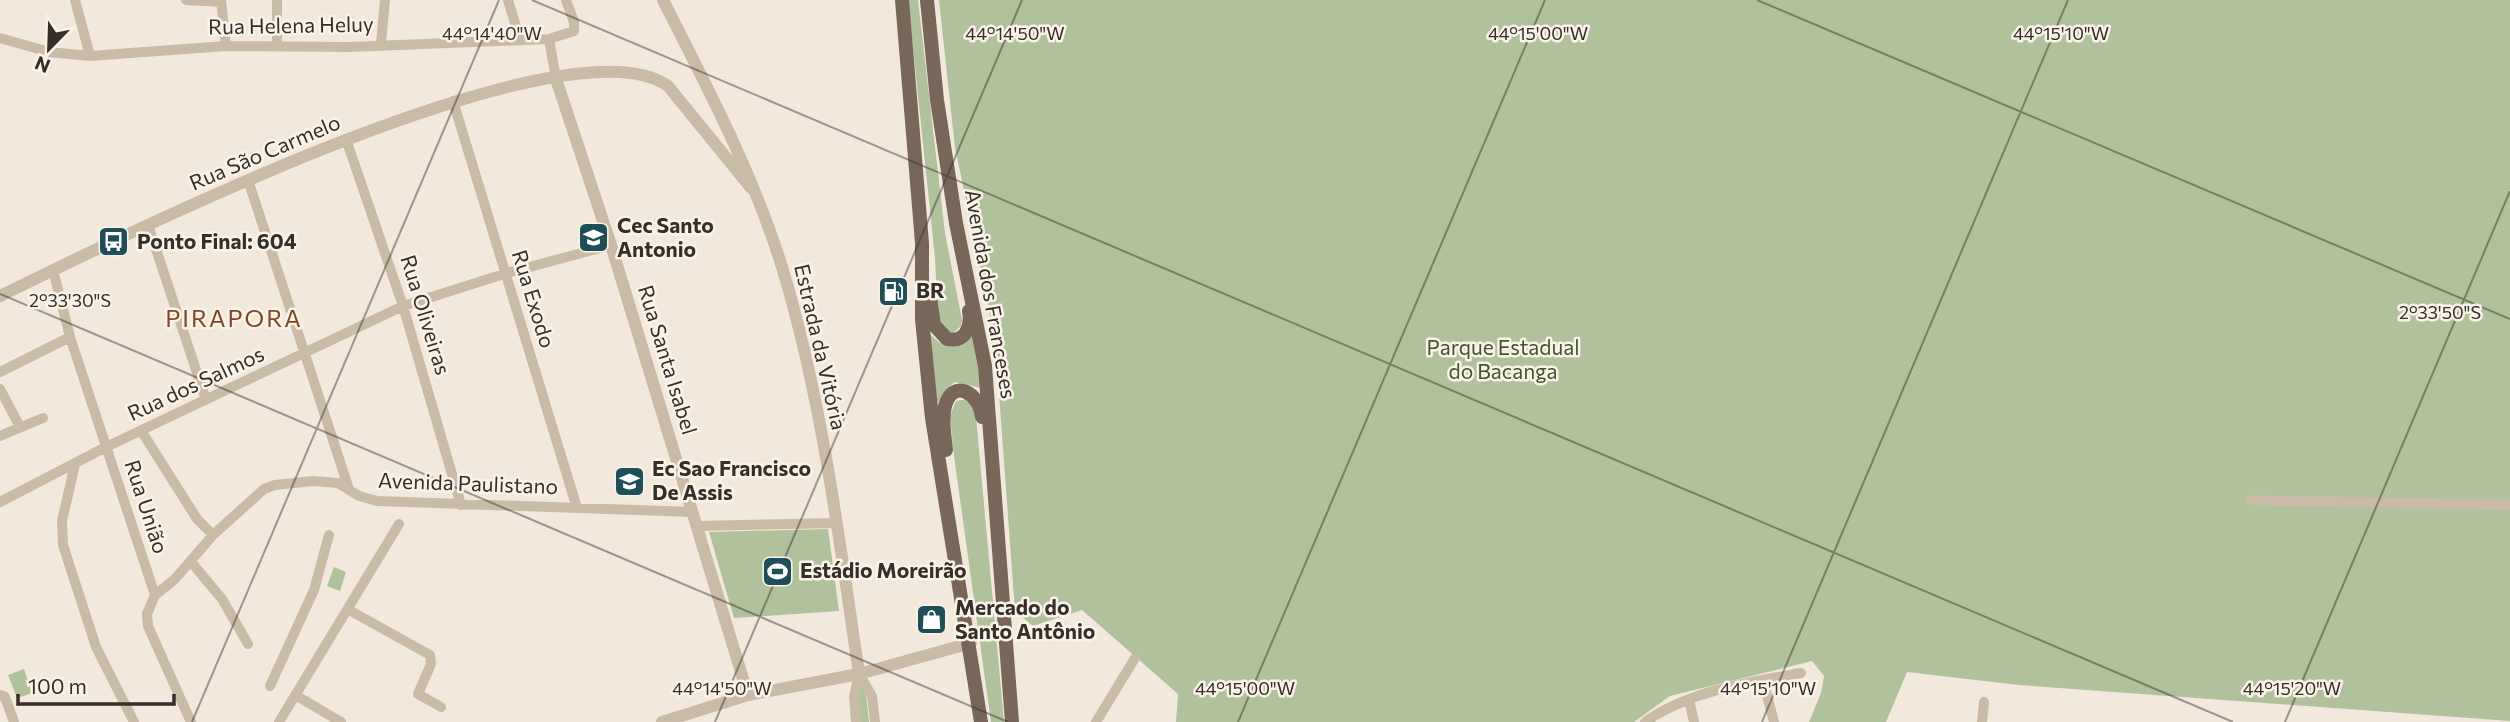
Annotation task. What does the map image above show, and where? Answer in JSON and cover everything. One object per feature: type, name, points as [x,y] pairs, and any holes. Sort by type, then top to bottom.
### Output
[{"type":"main road","points":[[902,0],[922,243],[934,325],[943,337],[956,340],[967,331],[970,319],[956,223]]},
{"type":"main road","name":"Avenida dos Franceses","points":[[927,0],[937,100],[956,223],[985,366],[1012,722]]},
{"type":"main road","points":[[922,243],[922,319],[930,394],[971,643],[981,722]]},
{"type":"main road","points":[[952,529],[944,411],[950,397],[962,391],[972,394],[981,405],[996,534]]},
{"type":"street","points":[[75,0],[90,56]]},
{"type":"street","points":[[186,0],[221,1],[226,46]]},
{"type":"street","points":[[277,0],[277,46]]},
{"type":"street","points":[[381,44],[385,0]]},
{"type":"street","points":[[508,0],[520,40]]},
{"type":"street","points":[[556,79],[550,39],[574,31],[574,22],[566,0]]},
{"type":"street","name":"Estrada da Vitória","points":[[663,0],[715,99],[781,265],[810,376],[837,523],[859,674],[873,696],[875,722]]},
{"type":"street","name":"Rua Helena Heluy","points":[[0,38],[49,52],[90,56],[226,46],[550,39]]},
{"type":"street","name":"Rua São Carmelo","points":[[0,296],[148,225],[346,139],[453,101],[556,79],[614,72],[657,78],[668,86],[751,188]]},
{"type":"street","name":"Rua Santa Isabel","points":[[556,79],[611,245],[748,695]]},
{"type":"street","name":"Rua Exodo","points":[[453,101],[578,508]]},
{"type":"street","name":"Rua Oliveiras","points":[[346,139],[403,306],[461,505]]},
{"type":"street","points":[[248,180],[349,489]]},
{"type":"street","points":[[148,225],[206,400]]},
{"type":"street","name":"Rua dos Salmos","points":[[0,502],[106,447],[403,306],[504,274],[611,245]]},
{"type":"street","name":"Rua União","points":[[53,270],[71,337],[155,595]]},
{"type":"street","points":[[0,372],[71,337]]},
{"type":"street","points":[[0,389],[20,427]]},
{"type":"street","points":[[0,436],[43,418]]},
{"type":"street","points":[[142,432],[197,519],[213,535]]},
{"type":"street","points":[[75,464],[62,521],[63,545],[96,647],[134,722]]},
{"type":"street","name":"Avenida Paulistano","points":[[155,595],[192,563],[213,535],[255,495],[275,485],[313,481],[338,483],[367,500],[693,512]]},
{"type":"street","points":[[2251,500],[2510,505]]},
{"type":"street","points":[[697,526],[837,523]]},
{"type":"street","points":[[279,722],[400,524]]},
{"type":"street","points":[[270,686],[314,590],[329,535]]},
{"type":"street","points":[[192,563],[222,599],[248,644]]},
{"type":"street","points":[[155,595],[147,614],[148,626],[191,722]]},
{"type":"street","points":[[349,610],[429,655],[431,664],[418,694],[441,706]]},
{"type":"street","points":[[662,722],[748,695],[859,674],[971,643]]},
{"type":"street","points":[[1096,722],[1135,658]]},
{"type":"street","points":[[1645,722],[1661,710],[1689,700],[1763,680],[1801,673]]},
{"type":"street","points":[[856,722],[854,696],[859,674]]},
{"type":"street","points":[[1763,680],[1774,722]]},
{"type":"street","points":[[0,695],[5,697],[14,722]]},
{"type":"street","points":[[297,696],[341,722]]},
{"type":"street","points":[[1689,700],[1694,722]]},
{"type":"street","points":[[1982,722],[1984,702]]},
{"type":"green space","points":[[908,0],[918,0],[945,233],[962,320],[961,326],[953,333],[938,319],[935,258]]},
{"type":"green space","name":"Parque Estadual do Bacanga","points":[[939,0],[2510,0],[2510,721],[2019,685],[1907,672],[1886,722],[1809,722],[1821,693],[1824,676],[1812,661],[1670,696],[1634,722],[1176,722],[1178,694],[1082,610],[1033,626],[1015,611],[997,367],[988,303],[955,148]]},
{"type":"green space","points":[[929,333],[941,343],[952,347],[963,344],[975,333],[981,388],[954,382],[937,403]]},
{"type":"green space","points":[[968,399],[973,405],[976,417],[1004,722],[991,722],[954,456],[950,416],[956,401]]},
{"type":"green space","name":"Estádio Moreirão","points":[[828,529],[839,611],[734,618],[709,532]]},
{"type":"green space","points":[[334,567],[346,572],[340,591],[327,586]]},
{"type":"green space","points":[[24,669],[32,693],[17,698],[8,675]]},
{"type":"green space","points":[[865,685],[869,722],[860,722],[857,687]]},
{"type":"place","name":"Cec Santo Antonio","points":[[594,238]]},
{"type":"place","name":"Ponto Final: 604","points":[[114,242]]},
{"type":"place","name":"BR","points":[[893,291]]},
{"type":"place","name":"Ec Sao Francisco De Assis","points":[[629,481]]},
{"type":"place","name":"Estádio Moreirão","points":[[777,571]]},
{"type":"place","name":"Mercado do Santo Antônio","points":[[932,620]]},
{"type":"district","name":"PIRAPORA","points":[[234,319]]}]
